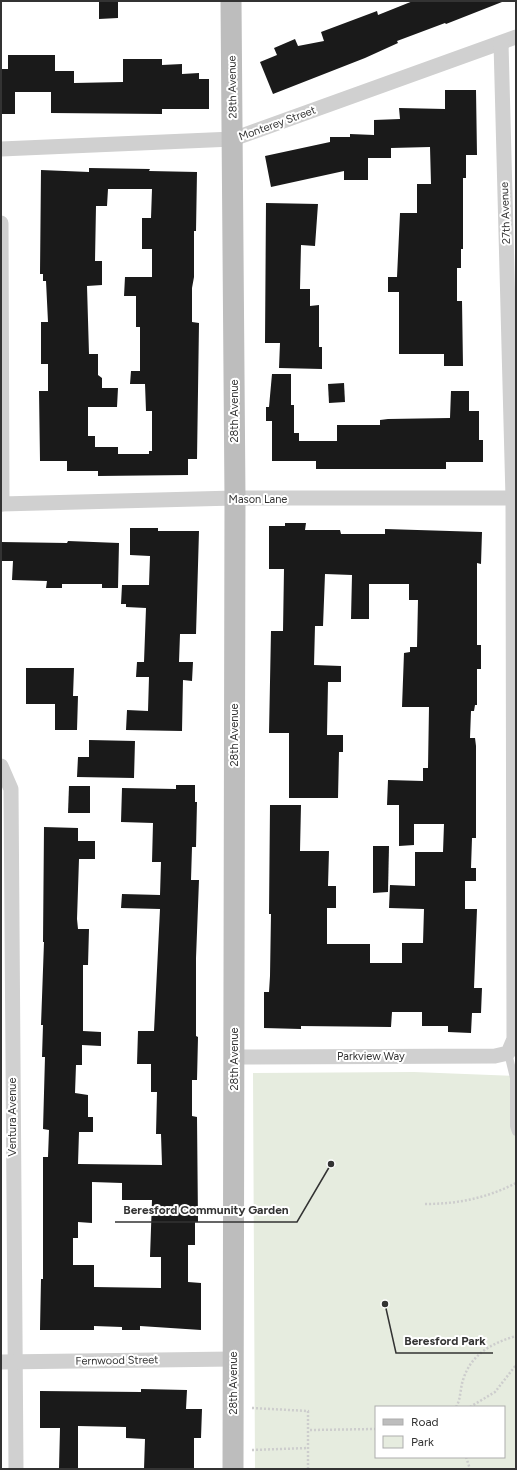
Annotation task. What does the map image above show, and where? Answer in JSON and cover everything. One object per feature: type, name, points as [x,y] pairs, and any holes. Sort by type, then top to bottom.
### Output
[{"type":"street","name":"28th Avenue","points":[[231,1],[234,498],[233,1469]]},
{"type":"street","name":"Monterey Street","points":[[1,149],[233,139],[516,36]]},
{"type":"street","name":"27th Avenue","points":[[500,43],[514,498],[514,1038],[508,1053]]},
{"type":"street","points":[[1,223],[1,504]]},
{"type":"street","name":"Mason Lane","points":[[1,504],[234,498],[514,498]]},
{"type":"street","name":"Ventura Avenue","points":[[1,766],[10,789],[7,1362],[16,1469]]},
{"type":"street","name":"Parkview Way","points":[[234,1057],[495,1056],[508,1053]]},
{"type":"street","name":"Fernwood Street","points":[[7,1362],[233,1359]]},
{"type":"lane","points":[[508,1053],[515,1087],[514,1126],[516,1132]]},
{"type":"path","points":[[425,1204],[444,1204],[474,1200],[500,1191],[516,1183]]},
{"type":"path","points":[[457,1406],[459,1402],[464,1376],[478,1355],[495,1342],[516,1336]]},
{"type":"path","points":[[472,1406],[495,1392],[516,1365]]},
{"type":"path","points":[[252,1408],[308,1411],[308,1469]]},
{"type":"path","points":[[310,1430],[375,1429]]},
{"type":"path","points":[[252,1450],[308,1448]]},
{"type":"path","points":[[466,1458],[470,1469]]},
{"type":"green space","points":[[414,1072],[516,1076],[516,1469],[255,1469],[253,1073]]},
{"type":"building","points":[[99,1],[118,1],[118,18],[99,19]]},
{"type":"building","points":[[413,1],[502,2],[397,41],[398,43],[365,58],[273,94],[260,62],[277,55],[274,48],[295,39],[298,46],[324,41],[321,32],[377,11],[378,15]]},
{"type":"building","points":[[8,55],[55,55],[55,71],[74,71],[74,83],[123,82],[123,59],[162,59],[162,65],[182,64],[182,74],[199,73],[199,79],[209,79],[209,109],[162,109],[162,114],[51,113],[51,92],[15,92],[15,114],[1,114],[1,69],[8,69]]},
{"type":"building","points":[[445,90],[476,90],[477,155],[466,155],[466,178],[463,178],[463,249],[461,249],[461,268],[457,268],[457,301],[462,301],[463,366],[444,366],[444,354],[399,354],[399,292],[388,292],[388,277],[397,277],[400,213],[417,213],[417,184],[431,184],[430,147],[391,148],[391,158],[368,158],[368,180],[344,180],[344,171],[271,187],[265,156],[330,142],[330,137],[350,137],[350,134],[374,135],[374,120],[400,119],[399,108],[445,109]]},
{"type":"building","points":[[89,168],[150,169],[149,171],[197,172],[192,322],[199,323],[197,459],[188,459],[188,475],[98,476],[98,471],[67,471],[67,461],[40,461],[39,391],[48,391],[48,364],[41,364],[41,322],[48,322],[46,281],[43,281],[43,274],[40,274],[41,170],[89,172]],"holes":[[[108,189],[152,189],[151,218],[142,218],[142,249],[152,249],[152,277],[125,277],[124,296],[136,296],[136,327],[140,327],[140,371],[131,371],[130,384],[145,384],[146,411],[152,411],[152,451],[149,451],[149,454],[118,454],[118,447],[95,447],[95,436],[88,436],[88,407],[117,407],[118,388],[102,388],[102,378],[98,375],[98,354],[89,354],[87,286],[102,285],[102,261],[95,261],[96,206],[107,206]]]},
{"type":"building","points":[[266,203],[318,204],[315,246],[301,245],[300,289],[310,289],[310,306],[319,305],[319,347],[322,347],[322,369],[279,368],[280,343],[265,343]]},
{"type":"building","points":[[272,374],[291,374],[291,405],[294,405],[294,433],[299,433],[299,441],[337,441],[337,425],[380,425],[380,420],[388,419],[450,418],[451,391],[469,391],[469,411],[479,411],[479,440],[483,440],[483,462],[446,462],[446,469],[316,469],[316,461],[272,461],[272,421],[266,421],[266,407],[269,407]]},
{"type":"building","points":[[344,383],[345,402],[329,403],[328,384]]},
{"type":"building","points":[[285,523],[306,523],[305,530],[340,530],[341,534],[385,534],[385,529],[482,532],[481,564],[477,563],[477,645],[481,645],[481,669],[477,669],[477,705],[475,705],[474,711],[471,711],[470,738],[475,738],[476,746],[476,838],[472,838],[471,868],[476,868],[476,881],[465,881],[465,909],[477,909],[474,988],[482,988],[481,1013],[472,1013],[471,1033],[448,1032],[448,1026],[422,1026],[422,1012],[392,1012],[391,1027],[301,1026],[301,1029],[264,1028],[264,992],[269,992],[270,976],[270,805],[301,805],[300,851],[329,851],[328,886],[336,886],[336,908],[327,908],[327,944],[370,944],[370,963],[402,963],[402,943],[423,943],[424,909],[389,908],[390,885],[415,886],[415,852],[443,852],[444,824],[414,824],[414,845],[399,846],[399,805],[387,805],[388,780],[423,781],[423,768],[428,768],[429,707],[402,707],[404,653],[410,652],[410,647],[417,647],[418,600],[409,600],[409,584],[369,584],[369,619],[351,619],[352,575],[325,574],[323,626],[315,626],[314,665],[341,666],[341,682],[328,682],[327,735],[343,735],[343,752],[339,752],[338,798],[289,798],[289,733],[269,733],[271,631],[283,631],[284,569],[269,569],[269,526],[285,526]]},
{"type":"building","points":[[130,528],[158,528],[158,531],[199,531],[196,634],[180,634],[179,662],[193,662],[192,681],[183,680],[182,731],[126,730],[127,710],[148,711],[149,677],[136,677],[137,662],[144,662],[146,608],[126,607],[126,604],[121,604],[122,585],[149,585],[150,556],[130,555]]},
{"type":"building","points":[[68,541],[119,543],[118,588],[102,588],[102,584],[62,584],[62,588],[46,588],[47,581],[12,580],[13,561],[1,561],[1,542],[67,543]]},
{"type":"building","points":[[26,668],[74,668],[73,696],[78,696],[77,730],[55,730],[55,704],[26,704]]},
{"type":"building","points":[[89,740],[135,741],[134,778],[77,777],[78,757],[89,757]]},
{"type":"building","points":[[176,785],[195,785],[195,802],[197,802],[196,847],[192,847],[191,880],[199,880],[196,958],[196,1036],[198,1037],[197,1080],[192,1080],[192,1116],[197,1117],[198,1222],[195,1222],[195,1245],[188,1245],[188,1282],[201,1283],[201,1330],[140,1326],[140,1330],[122,1330],[122,1327],[94,1326],[94,1330],[40,1330],[41,1279],[43,1279],[43,1157],[48,1157],[49,1130],[43,1129],[45,1057],[42,1057],[43,1025],[41,1025],[44,942],[44,827],[78,828],[78,841],[95,841],[95,859],[79,859],[77,919],[78,929],[89,929],[88,965],[83,965],[83,1031],[101,1032],[101,1046],[82,1045],[82,1065],[76,1065],[75,1093],[88,1095],[88,1117],[93,1117],[93,1132],[79,1132],[78,1164],[162,1165],[161,1134],[156,1134],[157,1092],[151,1092],[151,1064],[137,1064],[138,1031],[154,1031],[160,909],[121,908],[122,894],[160,895],[161,862],[152,862],[153,823],[121,822],[122,788],[176,789]],"holes":[[[92,1182],[122,1183],[122,1200],[152,1200],[150,1257],[161,1257],[161,1288],[94,1287],[94,1265],[73,1265],[73,1238],[78,1238],[78,1222],[92,1223]]]},
{"type":"building","points":[[69,786],[90,786],[90,813],[68,813]]},
{"type":"building","points":[[373,846],[389,846],[388,892],[373,893]]},
{"type":"building","points":[[141,1389],[187,1390],[186,1409],[202,1409],[201,1438],[194,1438],[194,1469],[144,1469],[145,1439],[126,1438],[126,1427],[78,1426],[78,1469],[59,1469],[60,1428],[40,1428],[40,1391],[141,1392]]},
{"type":"place","name":"Beresford Community Garden","points":[[331,1164]]},
{"type":"place","name":"Beresford Park","points":[[385,1304]]}]
